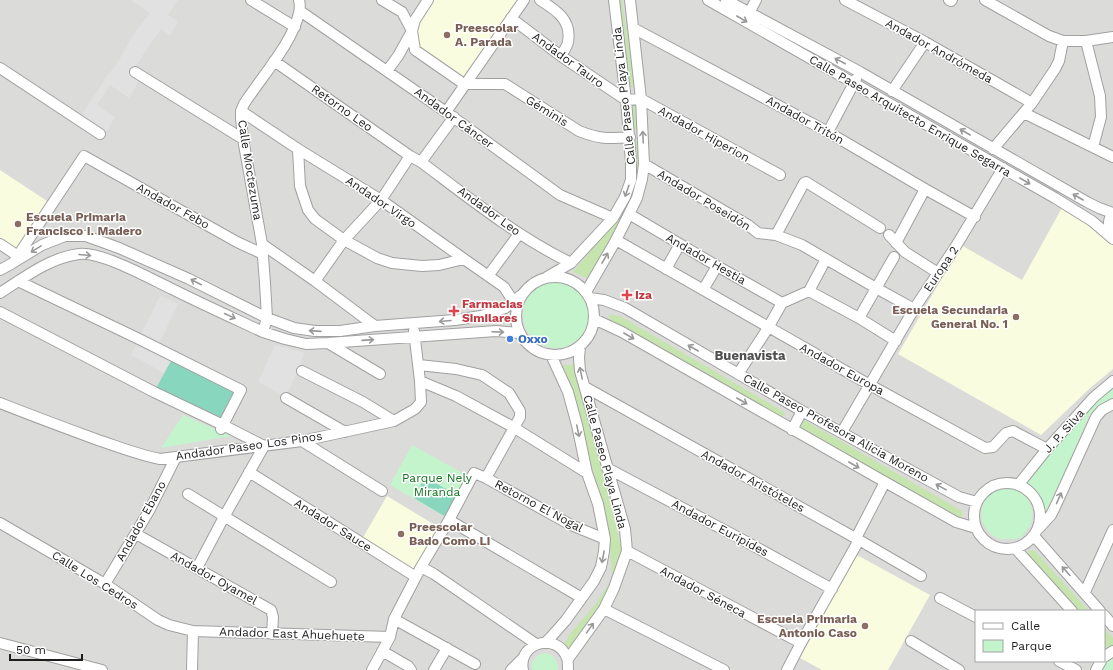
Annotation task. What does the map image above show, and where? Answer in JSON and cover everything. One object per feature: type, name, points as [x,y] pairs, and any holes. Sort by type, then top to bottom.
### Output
[{"type":"street","points":[[252,0],[295,27]]},
{"type":"street","name":"Calle Moctezuma","points":[[263,332],[267,318],[262,249],[243,139],[241,118],[247,98],[284,47],[295,27],[300,11],[299,0]]},
{"type":"street","points":[[382,0],[402,12],[412,31],[415,50],[464,84]]},
{"type":"street","points":[[387,71],[398,56],[412,31],[415,20],[428,0]]},
{"type":"street","points":[[421,162],[450,114],[464,84],[524,0]]},
{"type":"street","points":[[540,0],[552,8],[565,20],[568,32],[568,43],[561,56]]},
{"type":"street","name":"Calle Paseo Playa Linda","points":[[547,277],[571,263],[613,218],[625,197],[631,180],[632,162],[630,137],[614,0]]},
{"type":"street","name":"Calle Paseo Playa Linda","points":[[588,295],[637,198],[642,179],[644,164],[641,99],[630,0]]},
{"type":"street","name":"Calle Paseo Arquitecto Enrique Segarra","points":[[708,0],[1003,168],[1092,221],[1112,237]]},
{"type":"street","name":"Calle Paseo Arquitecto Enrique Segarra","points":[[726,0],[860,72],[1087,202],[1113,213]]},
{"type":"street","points":[[749,13],[756,0]]},
{"type":"street","name":"Andador Andrómeda","points":[[845,0],[924,42],[1032,103]]},
{"type":"street","points":[[985,0],[1049,36],[1063,41],[1086,42],[1113,37]]},
{"type":"street","name":"Andador Cáncer","points":[[300,11],[450,114],[560,195],[613,218]]},
{"type":"street","name":"Andador Tauro","points":[[511,18],[561,56],[626,100]]},
{"type":"street","name":"Andador Tritón","points":[[632,28],[828,132],[975,217]]},
{"type":"street","points":[[993,149],[1032,103],[1055,70],[1059,61],[1063,41]]},
{"type":"street","points":[[892,90],[924,42]]},
{"type":"street","points":[[1086,42],[1100,96],[1101,116],[1093,146]]},
{"type":"street","name":"Retorno Leo","points":[[274,61],[410,156]]},
{"type":"street","points":[[0,68],[100,134]]},
{"type":"street","points":[[135,72],[243,139]]},
{"type":"street","points":[[828,132],[860,72]]},
{"type":"street","name":"Géminis","points":[[464,84],[505,84],[579,131],[592,136],[607,138],[630,137]]},
{"type":"street","points":[[626,100],[641,99]]},
{"type":"street","name":"Andador Hiperion","points":[[641,99],[780,176]]},
{"type":"street","name":"Andador Virgo","points":[[242,111],[298,149],[381,200],[504,287],[517,299]]},
{"type":"street","points":[[1024,113],[1113,157]]},
{"type":"street","points":[[298,149],[300,186],[308,210],[315,219],[344,240],[378,258],[392,263],[428,266],[464,259]]},
{"type":"street","name":"Andador Febo","points":[[18,256],[84,156],[231,238],[262,249],[315,281],[375,326]]},
{"type":"street","points":[[315,281],[344,240],[381,200],[410,156]]},
{"type":"street","name":"Andador Leo","points":[[410,156],[421,162],[519,234],[571,263]]},
{"type":"street","name":"Andador Poseidón","points":[[644,164],[748,225],[758,233],[776,235],[802,245],[914,309]]},
{"type":"street","name":"Europa 2","points":[[842,432],[914,309],[975,217],[1003,168]]},
{"type":"street","points":[[776,235],[805,182],[880,228]]},
{"type":"street","points":[[925,189],[892,239],[905,252],[938,273]]},
{"type":"street","points":[[1112,237],[1108,225],[1110,217],[1113,213]]},
{"type":"street","name":"Andador Hestia","points":[[629,214],[782,303]]},
{"type":"street","points":[[488,276],[519,234]]},
{"type":"street","points":[[0,270],[42,245],[65,236],[86,236],[119,248],[188,279],[267,318],[294,328],[315,331],[340,331],[375,326],[455,320],[481,316],[505,308],[536,281],[547,277],[562,277],[575,282],[588,295],[593,308],[594,319],[592,329],[580,346],[571,351],[551,355],[541,353],[524,341],[519,333],[515,321],[517,299]]},
{"type":"street","name":"Andador Europa","points":[[616,240],[768,328],[985,448],[993,447],[1006,433],[1013,431],[1047,449]]},
{"type":"street","points":[[0,244],[18,256],[11,264]]},
{"type":"street","points":[[666,269],[680,244]]},
{"type":"street","points":[[0,293],[47,264],[62,258],[80,254],[95,256],[139,273],[263,332],[306,344],[496,331],[519,333]]},
{"type":"street","points":[[859,318],[894,257]]},
{"type":"street","points":[[738,374],[768,328],[782,303],[809,291],[826,259]]},
{"type":"street","points":[[703,290],[717,266]]},
{"type":"street","points":[[18,281],[241,390],[222,427]]},
{"type":"street","points":[[809,291],[859,318],[896,341]]},
{"type":"street","name":"Calle Paseo Profesora Alicia Moreno","points":[[588,295],[625,308],[802,411],[959,497],[977,502]]},
{"type":"street","points":[[0,312],[222,427],[264,446],[197,568]]},
{"type":"street","name":"Calle Paseo Profesora Alicia Moreno","points":[[594,319],[622,332],[956,522],[976,528]]},
{"type":"street","name":"Andador Paseo Los Pinos","points":[[0,403],[31,416],[146,456],[160,459],[302,441],[394,421],[415,409],[421,402],[419,365],[414,323]]},
{"type":"street","points":[[328,343],[380,374]]},
{"type":"street","name":"Calle Paseo Playa Linda","points":[[568,659],[604,609],[614,588],[627,551],[625,529],[580,370],[580,346]]},
{"type":"street","name":"Calle Paseo Playa Linda","points":[[511,670],[529,650],[551,637],[566,620],[594,581],[601,567],[604,552],[605,539],[598,504],[588,473],[577,425],[568,392],[551,355]]},
{"type":"street","points":[[419,365],[456,369],[482,375],[509,393],[520,411],[520,417],[486,478]]},
{"type":"street","points":[[302,371],[363,402],[394,421]]},
{"type":"street","points":[[420,381],[456,396],[514,428],[588,473]]},
{"type":"street","name":"J. P. Silva","points":[[1018,484],[1093,398],[1113,381]]},
{"type":"street","name":"Andador Aristóteles","points":[[585,387],[921,576]]},
{"type":"street","points":[[286,398],[345,432]]},
{"type":"street","points":[[1036,533],[1041,514],[1036,499],[1026,488],[1018,484],[1000,483],[990,487],[982,494],[977,502],[974,516],[976,528],[980,536],[987,543],[1005,549],[1015,548],[1027,543],[1036,533],[1051,515],[1056,507],[1096,417],[1102,410],[1113,404]]},
{"type":"street","points":[[792,430],[802,411]]},
{"type":"street","points":[[302,441],[382,491]]},
{"type":"street","name":"Andador Ebano","points":[[105,584],[149,511],[176,457]]},
{"type":"street","name":"Andador Euripides","points":[[607,468],[832,589]]},
{"type":"street","name":"Andador Sauce","points":[[250,472],[416,577]]},
{"type":"street","name":"Retorno El Nogal","points":[[449,520],[474,473],[486,478],[571,525],[605,539]]},
{"type":"street","points":[[787,670],[832,589],[885,482]]},
{"type":"street","points":[[188,494],[331,582]]},
{"type":"street","points":[[372,670],[390,637],[394,619],[449,520],[582,598]]},
{"type":"street","name":"Calle Los Cedros","points":[[0,523],[105,584],[158,620],[193,632]]},
{"type":"street","points":[[1085,592],[1113,530]]},
{"type":"street","points":[[1036,533],[1099,610]]},
{"type":"street","name":"Andador Oyamel","points":[[136,534],[271,610],[274,617],[272,634]]},
{"type":"street","points":[[1015,548],[1071,610]]},
{"type":"street","name":"Andador Séneca","points":[[627,551],[801,643]]},
{"type":"street","points":[[422,567],[540,644],[552,644],[559,647],[568,659],[568,670]]},
{"type":"street","points":[[940,598],[975,616]]},
{"type":"street","points":[[604,609],[724,670]]},
{"type":"street","points":[[1105,616],[1113,626]]},
{"type":"street","points":[[394,619],[475,664]]},
{"type":"street","points":[[192,670],[193,632]]},
{"type":"street","name":"Andador East Ahuehuete","points":[[193,632],[390,637]]},
{"type":"street","points":[[911,641],[959,670]]},
{"type":"street","points":[[0,642],[102,670]]},
{"type":"street","points":[[434,670],[447,648]]},
{"type":"street","points":[[382,651],[408,666],[411,670]]},
{"type":"street","points":[[523,670],[522,666],[524,657]]},
{"type":"street","points":[[1060,662],[1076,670]]},
{"type":"shaded area","points":[[0,0],[1113,0],[1113,670],[0,670]]},
{"type":"shaded area","points":[[131,0],[178,0],[168,15],[178,21],[170,36],[161,29],[132,71],[141,77],[129,98],[110,85],[97,105],[115,117],[102,139],[76,122],[118,62],[133,35],[150,13]]},
{"type":"shaded area","name":"Preescolar A. Parada","points":[[431,0],[519,0],[466,79],[419,51],[414,27]]},
{"type":"shaded area","name":"Escuela Primaria Francisco I. Madero","points":[[0,170],[50,203],[16,255],[0,244]]},
{"type":"shaded area","name":"Escuela Secundaria General No. 1","points":[[1063,206],[1086,220],[1113,245],[1113,369],[1089,389],[1041,435],[898,354],[961,245],[1022,280]]},
{"type":"shaded area","points":[[160,296],[178,304],[157,348],[173,357],[164,373],[131,355]]},
{"type":"shaded area","points":[[275,345],[305,353],[286,397],[258,382]]},
{"type":"shaded area","name":"Preescolar Bado Como Li","points":[[387,496],[440,528],[413,574],[361,541]]},
{"type":"shaded area","name":"Escuela Primaria Antonio Caso","points":[[857,555],[930,595],[888,670],[822,670],[800,658]]},
{"type":"green space","points":[[618,0],[622,0],[635,87],[629,87]]},
{"type":"green space","points":[[634,102],[639,130],[632,129],[630,104]]},
{"type":"green space","points":[[640,139],[642,168],[635,200],[589,279],[573,272],[616,221],[628,198],[634,141]]},
{"type":"green space","points":[[556,282],[569,284],[584,297],[587,302],[589,315],[587,328],[574,343],[569,346],[556,348],[543,346],[528,333],[525,328],[523,315],[525,302],[538,287],[543,284]]},
{"type":"green space","points":[[608,315],[620,316],[784,412],[785,415],[781,419],[611,323]]},
{"type":"green space","points":[[173,357],[241,390],[223,425],[154,392]]},
{"type":"green space","points":[[577,364],[622,551],[618,573],[599,611],[569,654],[563,646],[570,634],[594,606],[612,579],[609,529],[571,389],[559,366]]},
{"type":"green space","points":[[1113,385],[1113,400],[1097,408],[1089,416],[1047,512],[1035,490],[1026,481],[1080,414]]},
{"type":"green space","points":[[183,415],[231,436],[161,448]]},
{"type":"green space","points":[[804,420],[962,511],[962,519],[800,430],[800,424]]},
{"type":"green space","name":"Parque Nely Miranda","points":[[412,445],[468,476],[446,517],[390,485]]},
{"type":"green space","points":[[425,477],[458,496],[446,517],[414,498]]},
{"type":"green space","points":[[1002,488],[1010,488],[1023,493],[1027,497],[1032,507],[1032,519],[1029,527],[1021,538],[1002,539],[995,537],[986,528],[983,522],[981,516],[983,503],[990,494]]},
{"type":"green space","points":[[1029,550],[1035,551],[1088,610],[1073,610],[1027,555]]},
{"type":"green space","points":[[1105,629],[1113,638],[1113,649],[1105,654]]},
{"type":"green space","points":[[544,653],[555,658],[558,670],[532,670],[532,664],[535,659]]},
{"type":"green space","points":[[1112,657],[1113,670],[1102,670],[1105,664]]},
{"type":"place","name":"Preescolar A. Parada","points":[[447,35]]},
{"type":"place","name":"Escuela Primaria Francisco I. Madero","points":[[18,224]]},
{"type":"place","name":"Iza","points":[[627,295]]},
{"type":"place","name":"Farmacias Similares","points":[[454,311]]},
{"type":"place","name":"Escuela Secundaria General No. 1","points":[[1016,317]]},
{"type":"place","name":"Oxxo","points":[[510,339]]},
{"type":"place","name":"Preescolar Bado Como Li","points":[[401,534]]},
{"type":"place","name":"Escuela Primaria Antonio Caso","points":[[865,626]]},
{"type":"district","name":"Buenavista","points":[[750,355]]}]
